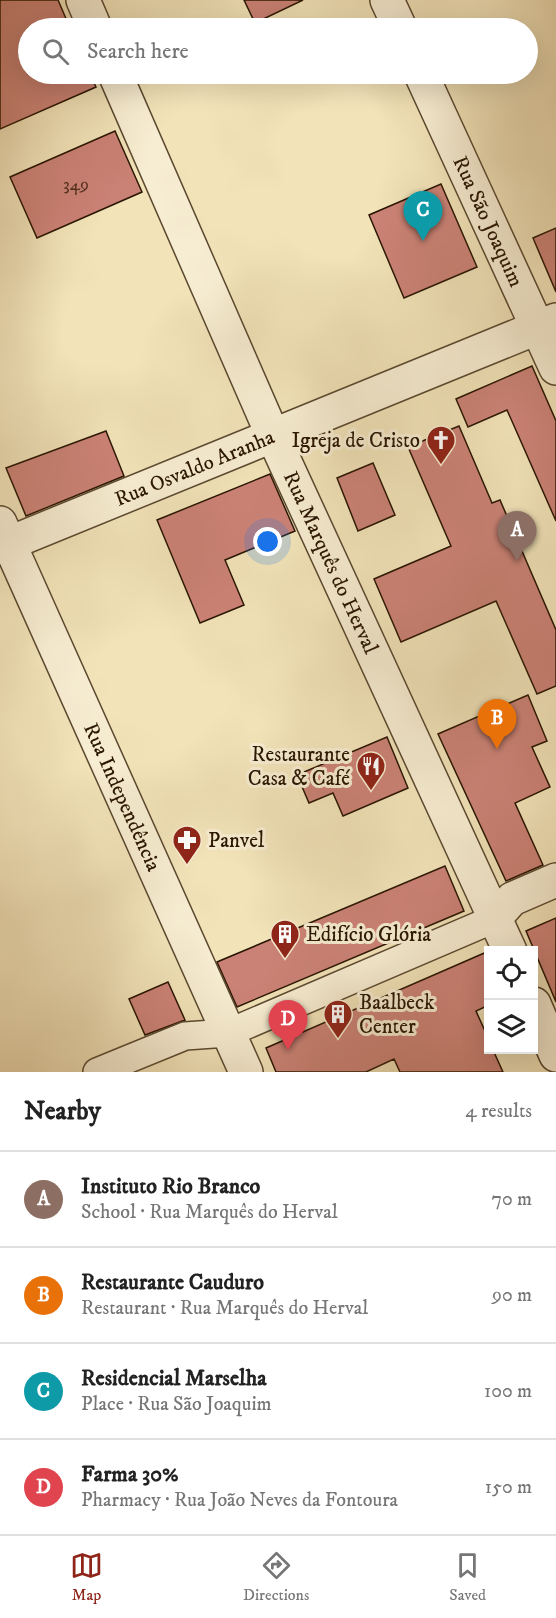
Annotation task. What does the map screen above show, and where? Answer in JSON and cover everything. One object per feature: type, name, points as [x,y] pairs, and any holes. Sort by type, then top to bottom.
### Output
[{"type":"street","points":[[83,0],[91,18]]},
{"type":"street","points":[[387,0],[395,18]]},
{"type":"street","name":"Rua Marquês do Herval","points":[[119,84],[273,436],[508,946]]},
{"type":"street","name":"Rua São Joaquim","points":[[426,84],[547,324],[556,368]]},
{"type":"street","name":"Rua Osvaldo Aranha","points":[[3,538],[273,436],[547,324]]},
{"type":"street","name":"Rua Independência","points":[[3,538],[246,1072]]},
{"type":"street","points":[[97,1072],[185,1036],[228,1033],[495,919],[512,899],[556,880]]},
{"type":"street","points":[[538,1013],[556,1055]]},
{"type":"building","points":[[0,0],[58,0],[66,18],[18,18],[18,84],[95,84],[96,87],[0,129]]},
{"type":"building","points":[[244,0],[303,0],[265,18],[253,18]]},
{"type":"building","points":[[115,131],[142,192],[37,238],[10,177]]},
{"type":"building","points":[[441,184],[477,267],[404,298],[369,215]]},
{"type":"building","points":[[556,228],[556,292],[533,238]]},
{"type":"building","points":[[532,366],[556,421],[556,521],[507,410],[468,427],[456,399]]},
{"type":"building","points":[[459,426],[492,503],[500,500],[556,630],[556,686],[537,694],[496,601],[401,642],[374,579],[451,546],[408,447]]},
{"type":"building","points":[[106,431],[124,476],[26,516],[6,468]]},
{"type":"building","points":[[373,463],[395,515],[358,531],[337,478]]},
{"type":"building","points":[[270,474],[295,531],[225,560],[244,605],[200,623],[157,520]]},
{"type":"building","points":[[528,695],[547,741],[532,747],[550,787],[515,803],[543,865],[506,881],[438,734]]},
{"type":"building","points":[[387,737],[408,788],[343,816],[333,793],[309,803],[297,775]]},
{"type":"building","points":[[445,866],[464,911],[237,1007],[217,962]]},
{"type":"building","points":[[556,918],[556,1002],[538,959],[538,946],[532,946],[526,931]]},
{"type":"building","points":[[484,953],[484,1007],[476,1011],[484,1029],[484,1054],[495,1054],[503,1072],[400,1072],[394,1059],[366,1072],[276,1072],[266,1048]]},
{"type":"building","points":[[168,982],[185,1020],[145,1035],[129,999]]},
{"type":"place","name":"Residencial Marselha","points":[[423,241]]},
{"type":"place","name":"Igreja de Cristo","points":[[441,466]]},
{"type":"place","name":"Instituto Rio Branco","points":[[517,561]]},
{"type":"place","name":"Restaurante Cauduro","points":[[497,749]]},
{"type":"place","name":"Restaurante Casa & Café","points":[[371,792]]},
{"type":"place","name":"Panvel","points":[[187,866]]},
{"type":"place","name":"Edifício Glória","points":[[285,960]]},
{"type":"place","name":"Baalbeck Center","points":[[338,1040]]},
{"type":"place","name":"Farma 30%","points":[[288,1050]]}]
